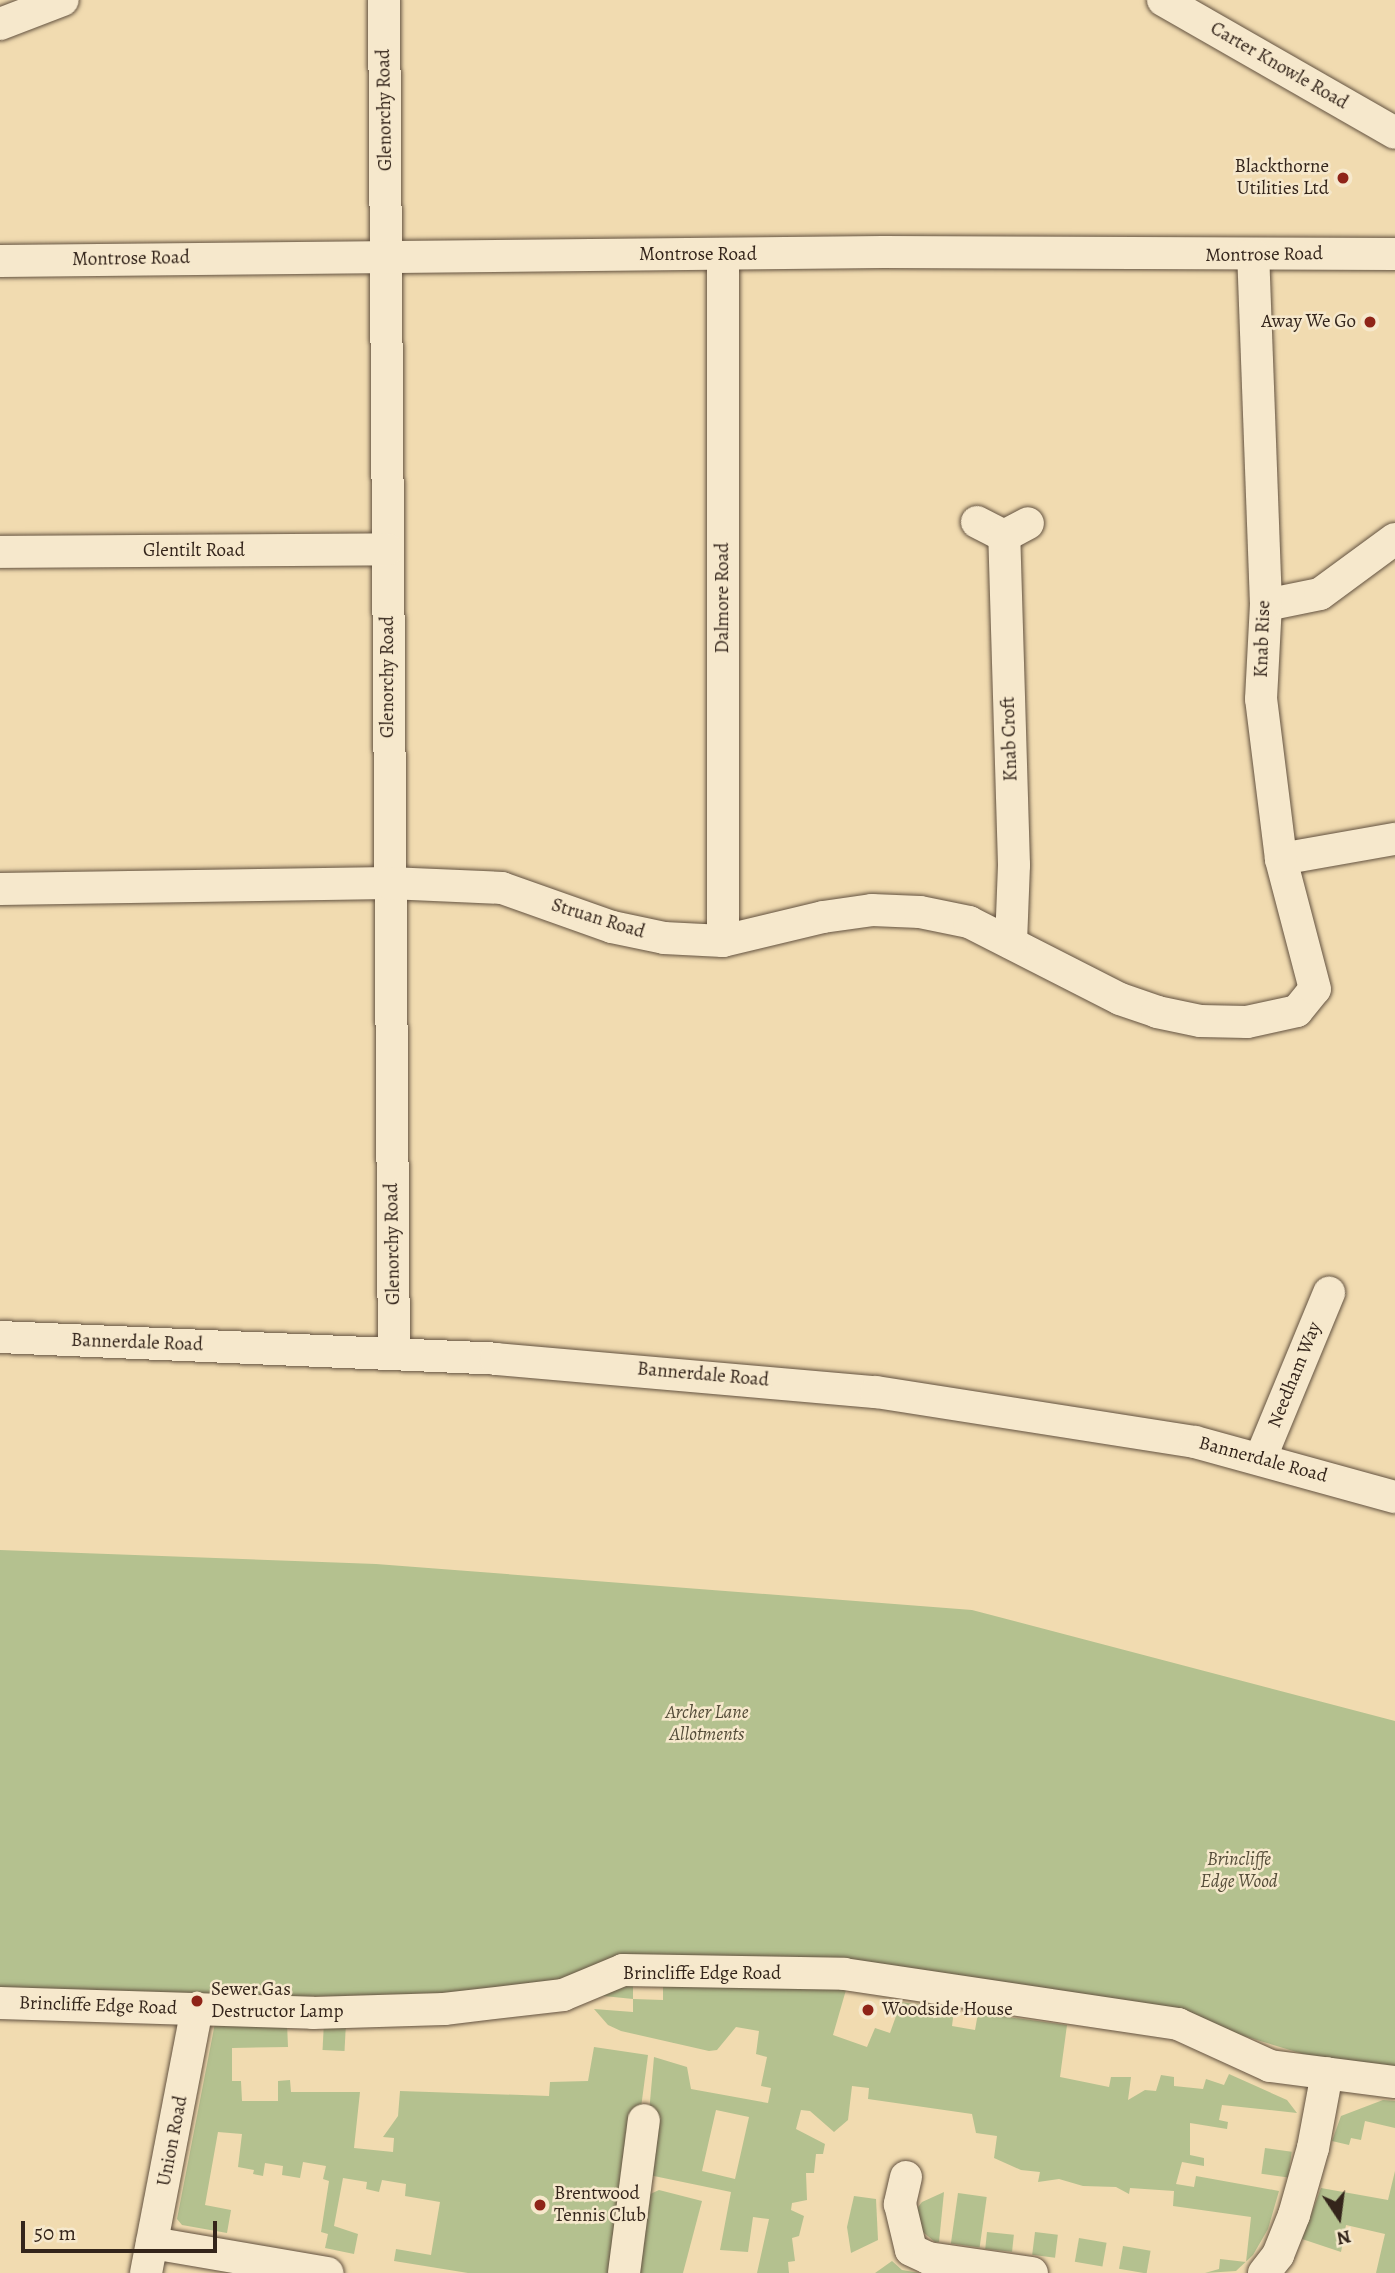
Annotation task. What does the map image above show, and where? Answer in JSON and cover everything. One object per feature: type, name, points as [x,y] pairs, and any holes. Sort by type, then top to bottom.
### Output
[{"type":"street","points":[[0,24],[63,0]]},
{"type":"street","name":"Glenorchy Road","points":[[384,0],[394,1354]]},
{"type":"street","name":"Carter Knowle Road","points":[[1163,0],[1395,133]]},
{"type":"street","name":"Knab Rise","points":[[1253,254],[1266,605],[1261,699],[1281,859],[1314,980],[1311,998],[1297,1011]]},
{"type":"street","name":"Montrose Road","points":[[0,261],[387,255],[1395,254]]},
{"type":"street","name":"Dalmore Road","points":[[723,255],[723,941]]},
{"type":"street","name":"Knab Croft","points":[[1003,527],[1014,865],[1011,943]]},
{"type":"street","points":[[1266,605],[1320,594],[1395,538]]},
{"type":"street","name":"Glentilt Road","points":[[0,552],[388,550]]},
{"type":"street","points":[[1281,859],[1395,839]]},
{"type":"street","name":"Struan Road","points":[[0,889],[389,883],[502,888],[612,927],[664,939],[723,941],[872,910],[920,912],[969,922],[1120,999],[1157,1012],[1200,1021],[1247,1022],[1274,1020],[1297,1011]]},
{"type":"street","name":"Needham Way","points":[[1261,1457],[1329,1293]]},
{"type":"street","name":"Bannerdale Road","points":[[0,1337],[394,1354],[716,1376],[876,1392],[1195,1442],[1261,1457],[1395,1497]]},
{"type":"street","name":"Brincliffe Edge Road","points":[[0,2003],[197,2010],[444,2010],[563,1995],[623,1970],[844,1974],[1178,2024],[1270,2066],[1395,2082]]},
{"type":"street","name":"Union Road","points":[[149,2258],[197,2010]]},
{"type":"street","points":[[1264,2273],[1278,2255],[1294,2215],[1313,2148],[1327,2073]]},
{"type":"street","points":[[624,2273],[644,2120]]},
{"type":"street","points":[[906,2177],[900,2204],[911,2250],[928,2258],[1032,2273]]},
{"type":"street","points":[[149,2258],[327,2273]]},
{"type":"green space","points":[[0,1550],[376,1564],[972,1610],[1395,1721],[1395,2068],[1323,2060],[1174,2015],[845,1964],[510,1991],[270,1998],[0,1995]]},
{"type":"green space","points":[[633,1981],[633,1999],[594,1995]]},
{"type":"green space","points":[[663,1981],[848,1983],[833,2035],[867,2047],[875,2028],[890,2033],[901,2002],[954,2010],[952,2026],[975,2030],[978,2013],[1067,2025],[1060,2077],[1109,2087],[1111,2077],[1131,2077],[1128,2100],[1145,2090],[1156,2091],[1161,2075],[1174,2077],[1174,2086],[1203,2089],[1206,2079],[1224,2085],[1229,2074],[1287,2100],[1297,2113],[1222,2105],[1219,2120],[1228,2122],[1227,2129],[1190,2123],[1190,2155],[1204,2158],[1204,2166],[1182,2162],[1176,2184],[1194,2187],[1196,2176],[1279,2191],[1268,2229],[1246,2262],[1251,2217],[1173,2206],[1174,2191],[1130,2188],[1129,2194],[1116,2187],[1083,2186],[1059,2179],[1038,2182],[1040,2172],[1021,2170],[994,2158],[997,2136],[976,2133],[972,2114],[868,2099],[869,2088],[852,2086],[848,2120],[834,2132],[810,2111],[801,2110],[796,2129],[825,2144],[823,2154],[816,2154],[814,2173],[806,2173],[807,2200],[792,2203],[791,2210],[804,2216],[799,2236],[792,2238],[795,2261],[788,2262],[789,2273],[757,2273],[769,2219],[753,2217],[748,2252],[720,2250],[731,2192],[649,2175],[644,2168],[654,2057],[687,2067],[691,2089],[768,2103],[771,2088],[761,2086],[767,2057],[756,2054],[759,2031],[736,2027],[717,2050],[709,2051],[621,2031],[608,2025],[594,2009],[633,2012],[633,1999],[663,2000]],"holes":[[[716,2110],[749,2117],[735,2179],[702,2171]]]},
{"type":"green space","points":[[324,2022],[346,2023],[345,2051],[323,2050]]},
{"type":"green space","points":[[215,2023],[287,2023],[288,2047],[232,2048],[232,2081],[241,2081],[242,2101],[278,2101],[278,2081],[290,2080],[291,2092],[360,2092],[354,2148],[393,2152],[394,2138],[383,2137],[398,2116],[400,2091],[549,2096],[550,2082],[588,2081],[594,2047],[648,2055],[619,2273],[468,2273],[394,2261],[396,2249],[431,2255],[440,2202],[405,2196],[406,2184],[382,2180],[379,2192],[366,2189],[367,2182],[343,2178],[334,2226],[358,2234],[354,2254],[325,2248],[328,2234],[321,2232],[329,2181],[323,2179],[326,2166],[303,2162],[300,2178],[282,2175],[283,2166],[265,2163],[263,2176],[253,2174],[254,2170],[238,2167],[242,2134],[218,2132],[205,2205],[231,2210],[227,2233],[182,2225],[177,2219]]},
{"type":"green space","points":[[1383,2100],[1395,2101],[1395,2128],[1365,2121],[1361,2140],[1351,2138],[1349,2145],[1332,2141],[1341,2116]]},
{"type":"green space","points":[[1265,2148],[1292,2152],[1288,2178],[1261,2174]]},
{"type":"green space","points":[[1395,2171],[1395,2273],[1376,2273],[1385,2234],[1346,2225],[1341,2252],[1302,2239],[1321,2188],[1388,2200]]},
{"type":"green space","points":[[659,2190],[702,2201],[683,2273],[635,2273],[646,2196]]},
{"type":"green space","points":[[944,2192],[939,2242],[935,2242],[918,2228],[915,2211],[922,2202]]},
{"type":"green space","points":[[958,2193],[987,2197],[980,2248],[951,2244]]},
{"type":"green space","points":[[854,2196],[876,2199],[878,2240],[851,2253],[847,2227]]},
{"type":"green space","points":[[987,2232],[1014,2235],[1012,2252],[985,2249]]},
{"type":"green space","points":[[1035,2232],[1058,2235],[1055,2258],[1032,2255]]},
{"type":"green space","points":[[1079,2238],[1107,2243],[1102,2266],[1075,2262]]},
{"type":"green space","points":[[1123,2246],[1151,2251],[1147,2273],[1119,2269]]},
{"type":"green space","points":[[1220,2259],[1246,2262],[1236,2271],[1205,2273],[1219,2269]]},
{"type":"green space","points":[[892,2261],[902,2270],[920,2273],[875,2273]]},
{"type":"place","name":"Blackthorne Utilities Ltd","points":[[1343,178]]},
{"type":"place","name":"Away We Go","points":[[1370,322]]},
{"type":"place","name":"Sewer Gas Destructor Lamp","points":[[197,2001]]},
{"type":"place","name":"Woodside House","points":[[868,2010]]},
{"type":"place","name":"Brentwood Tennis Club","points":[[540,2205]]},
{"type":"park label","name":"Archer Lane Allotments","points":[[707,1724]]},
{"type":"park label","name":"Brincliffe Edge Wood","points":[[1239,1871]]}]
